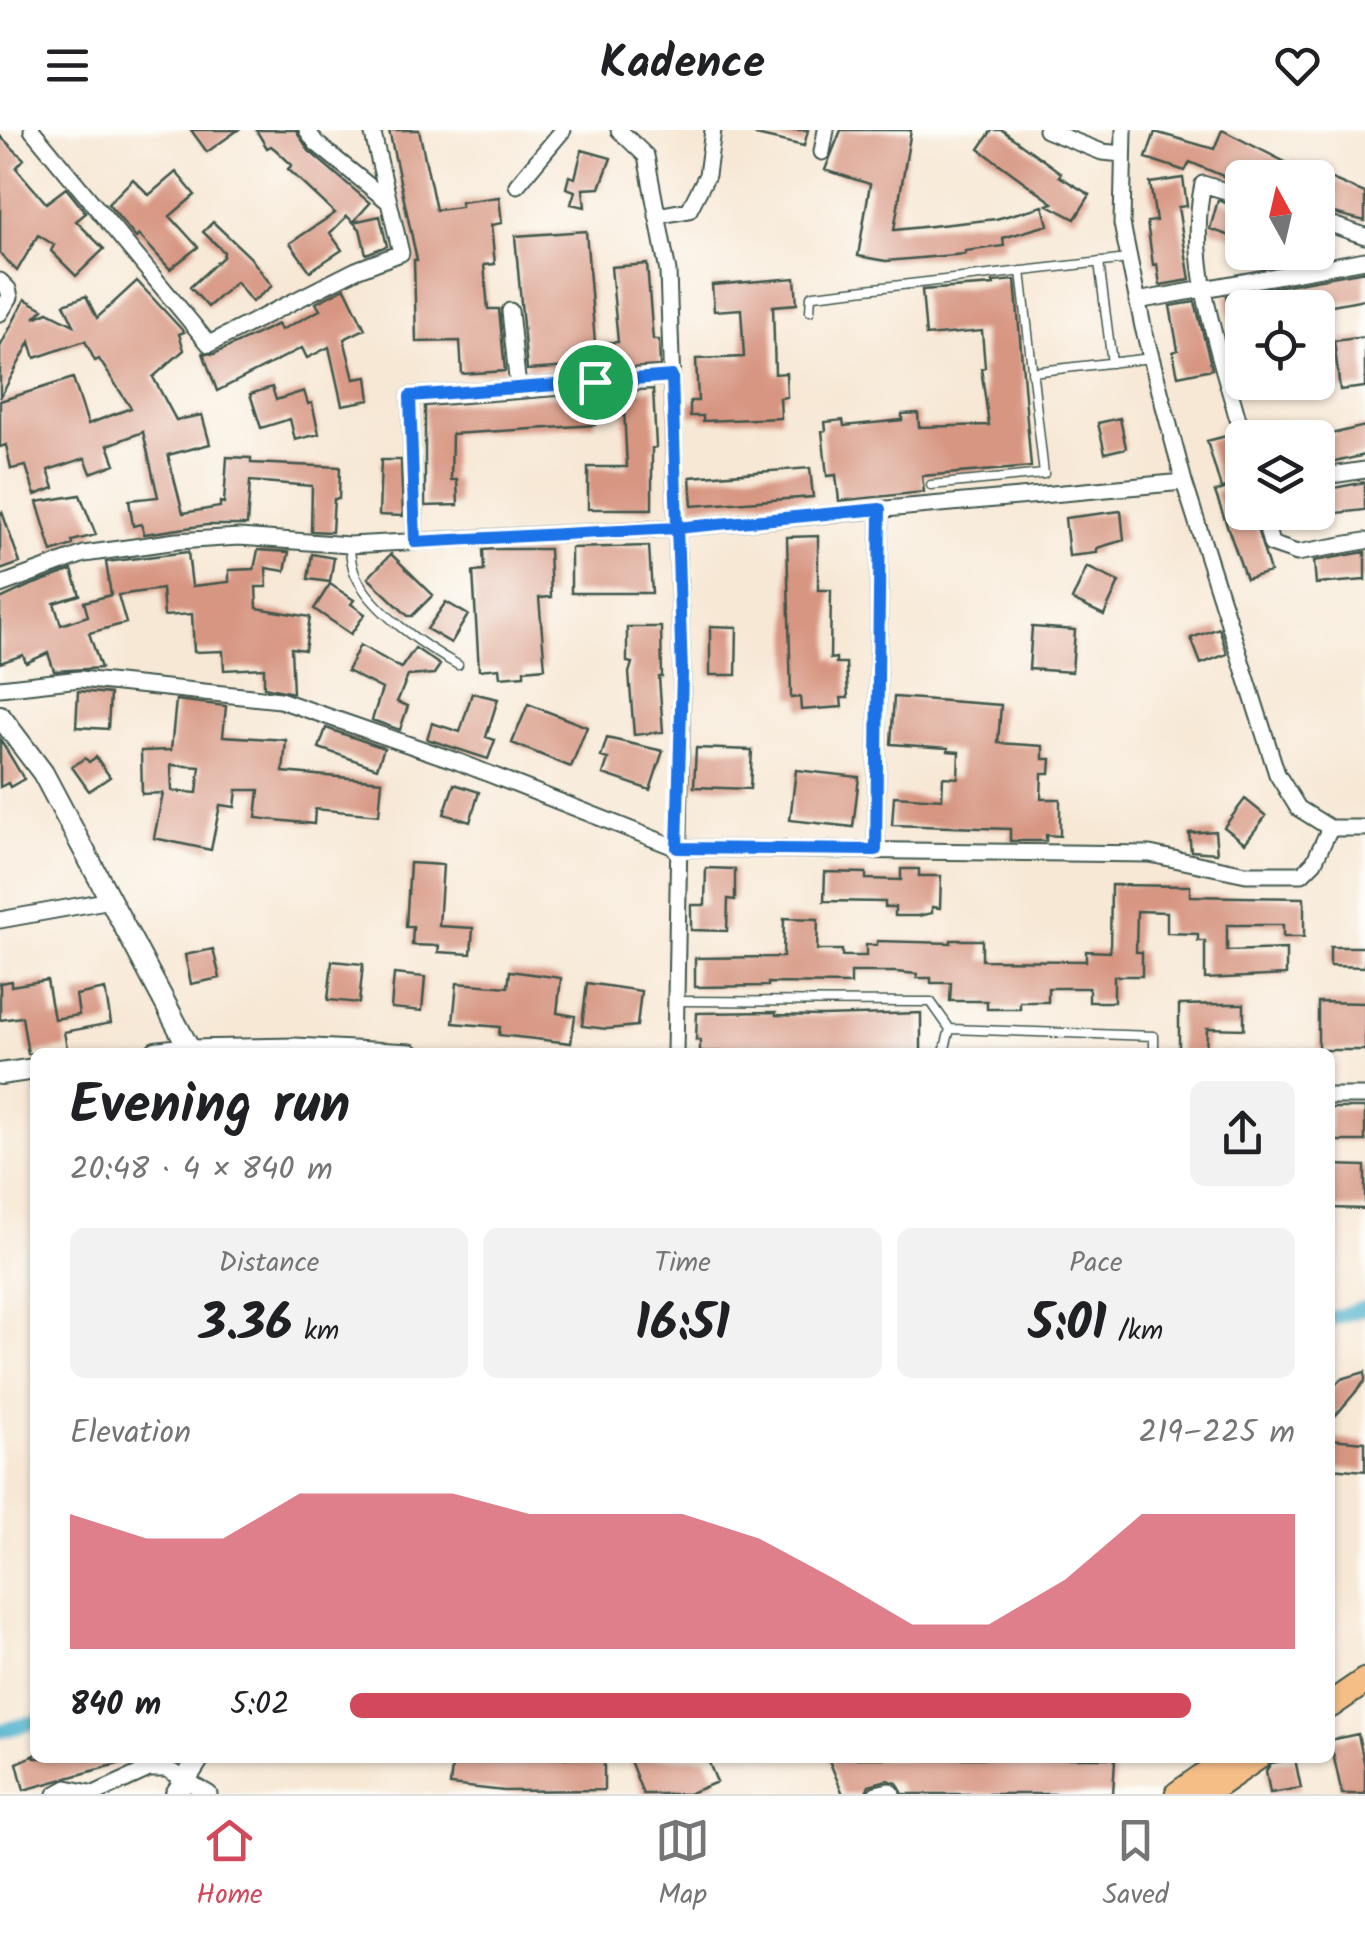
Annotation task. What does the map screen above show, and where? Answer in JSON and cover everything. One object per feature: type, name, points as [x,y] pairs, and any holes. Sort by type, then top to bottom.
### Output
[{"type":"highway","points":[[1335,1682],[1365,1661]]},
{"type":"highway","points":[[1335,1702],[1365,1681]]},
{"type":"highway","points":[[1178,1794],[1222,1763]]},
{"type":"highway","points":[[1204,1794],[1249,1763]]},
{"type":"street","points":[[32,130],[209,344],[356,270],[401,252],[372,130]]},
{"type":"street","points":[[307,130],[316,143],[388,202]]},
{"type":"street","points":[[517,185],[563,130]]},
{"type":"street","points":[[619,130],[646,156],[668,272],[682,674],[675,1048]]},
{"type":"street","points":[[657,216],[689,210],[707,175],[714,130]]},
{"type":"street","points":[[822,152],[826,130]]},
{"type":"street","points":[[1046,130],[1102,152],[1123,154]]},
{"type":"street","points":[[1124,130],[1122,224],[1151,358],[1184,482],[1277,774],[1298,808],[1330,828],[1365,828]]},
{"type":"street","points":[[1225,191],[1203,184],[1196,216],[1204,291],[1238,420]]},
{"type":"street","points":[[1335,226],[1365,236]]},
{"type":"street","points":[[1138,302],[1365,260]]},
{"type":"street","points":[[0,281],[10,297],[0,313]]},
{"type":"street","points":[[510,310],[518,388]]},
{"type":"street","points":[[415,542],[410,396],[672,376]]},
{"type":"street","points":[[1335,475],[1365,470]]},
{"type":"street","points":[[0,585],[84,554],[177,541],[239,537],[348,544],[676,528],[1184,482]]},
{"type":"street","points":[[876,850],[880,509]]},
{"type":"street","points":[[1268,530],[1271,544],[1297,553],[1365,542]]},
{"type":"street","points":[[0,688],[80,679],[280,700],[458,762],[677,848],[1150,854],[1246,874],[1302,874],[1314,862],[1330,828]]},
{"type":"street","points":[[0,716],[43,773],[189,1048]]},
{"type":"street","points":[[0,920],[111,900]]},
{"type":"street","points":[[243,1048],[334,1048]]},
{"type":"street","points":[[0,1074],[30,1070]]},
{"type":"street","points":[[1335,1096],[1365,1096]]},
{"type":"street","points":[[180,1788],[197,1763]]},
{"type":"street","points":[[56,1794],[66,1788],[94,1794],[150,1770],[167,1770],[180,1788],[210,1794]]},
{"type":"street","points":[[876,1794],[892,1794]]},
{"type":"lane","points":[[810,310],[814,294],[1128,259]]},
{"type":"lane","points":[[1099,262],[1112,362]]},
{"type":"lane","points":[[930,486],[1044,474],[1021,271]]},
{"type":"lane","points":[[1032,372],[1151,358]]},
{"type":"lane","points":[[348,544],[354,574],[363,588],[420,644],[458,665]]},
{"type":"lane","points":[[676,1001],[931,1002],[950,1028]]},
{"type":"lane","points":[[945,1048],[950,1028]]},
{"type":"lane","points":[[950,1028],[1154,1036],[1154,1048]]},
{"type":"building","points":[[191,130],[238,130],[207,152]]},
{"type":"building","points":[[256,130],[296,130],[309,151],[370,203],[353,222],[347,216],[330,233],[342,250],[310,271],[290,243],[335,213],[288,169],[292,165],[271,146],[267,148]]},
{"type":"building","points":[[389,130],[419,130],[436,210],[499,197],[502,223],[491,225],[495,264],[484,265],[488,309],[499,309],[505,371],[462,374],[460,341],[416,342],[417,260]]},
{"type":"building","points":[[757,130],[808,130],[804,146],[756,135]]},
{"type":"building","points":[[841,130],[911,130],[894,230],[996,219],[1043,206],[1048,225],[1003,238],[1004,246],[965,254],[886,261],[858,256],[870,184],[825,170]]},
{"type":"building","points":[[992,130],[1002,130],[1061,173],[1059,176],[1090,195],[1075,219],[1048,205],[1053,203],[979,149]]},
{"type":"building","points":[[1222,130],[1281,160],[1225,160],[1225,177],[1190,162],[1185,171],[1146,158],[1155,132],[1214,149]]},
{"type":"building","points":[[0,136],[24,159],[16,168],[46,203],[66,188],[86,213],[76,221],[104,249],[76,276],[51,251],[54,245],[38,235],[17,271],[0,253]]},
{"type":"building","points":[[582,150],[611,158],[600,188],[583,189],[585,207],[571,204],[575,191],[566,188],[569,176],[575,178]]},
{"type":"building","points":[[176,172],[195,195],[170,216],[198,247],[170,269],[139,235],[136,238],[108,204],[133,179],[149,195]]},
{"type":"building","points":[[1183,178],[1187,206],[1178,207],[1190,280],[1160,285],[1147,222],[1156,221],[1150,183]]},
{"type":"building","points":[[1335,180],[1365,193],[1365,221],[1335,213]]},
{"type":"building","points":[[1218,200],[1225,203],[1225,234],[1210,229]]},
{"type":"building","points":[[380,216],[387,246],[366,254],[360,229],[353,222]]},
{"type":"building","points":[[213,222],[250,257],[272,286],[252,302],[236,282],[208,307],[190,287],[223,257],[224,252],[203,232]]},
{"type":"building","points":[[586,231],[595,343],[618,342],[611,267],[647,264],[653,340],[659,340],[660,366],[614,369],[614,364],[527,370],[515,236]]},
{"type":"building","points":[[1365,271],[1365,299],[1335,305],[1335,290],[1259,290]]},
{"type":"building","points":[[795,278],[797,304],[773,306],[775,374],[786,373],[787,397],[780,398],[781,418],[703,421],[703,416],[690,416],[690,401],[698,401],[696,359],[744,357],[741,309],[714,311],[712,285]]},
{"type":"building","points":[[1015,280],[1031,467],[922,476],[924,492],[839,501],[836,475],[827,476],[822,431],[826,430],[825,422],[843,420],[844,426],[902,420],[902,414],[918,413],[919,427],[989,425],[981,368],[985,367],[982,331],[926,336],[922,290]]},
{"type":"building","points":[[137,281],[184,332],[179,334],[184,350],[153,377],[176,420],[202,415],[210,444],[168,455],[183,513],[224,503],[227,457],[251,458],[251,463],[340,467],[332,532],[311,531],[312,486],[250,481],[247,525],[207,525],[144,534],[141,524],[133,526],[129,500],[158,497],[143,432],[108,445],[115,464],[91,473],[85,458],[48,470],[54,488],[35,495],[26,466],[11,469],[6,445],[0,447],[0,401],[73,378],[88,424],[131,408],[99,359],[95,361],[85,341],[35,358],[30,342],[0,398],[0,347],[25,299],[43,309],[34,318],[48,312],[74,325],[64,304],[86,296],[97,318]]},
{"type":"building","points":[[345,288],[365,329],[344,339],[354,379],[367,377],[370,400],[342,405],[329,347],[307,358],[302,348],[217,391],[203,353],[214,354],[278,324],[281,330],[320,310],[316,303]]},
{"type":"building","points":[[1195,302],[1212,369],[1178,376],[1170,306]]},
{"type":"building","points":[[1365,337],[1365,387],[1340,390],[1335,341]]},
{"type":"building","points":[[272,387],[276,400],[304,391],[308,404],[312,403],[319,434],[295,440],[290,419],[261,428],[250,394]]},
{"type":"building","points":[[653,389],[656,447],[652,448],[652,509],[588,509],[588,467],[627,467],[623,391]]},
{"type":"building","points":[[592,393],[595,425],[452,434],[451,480],[457,480],[458,505],[425,506],[425,406]]},
{"type":"building","points":[[1120,418],[1126,448],[1105,453],[1098,423]]},
{"type":"building","points":[[1365,426],[1365,455],[1335,462],[1335,433]]},
{"type":"building","points":[[1225,436],[1225,487],[1221,488],[1207,441]]},
{"type":"building","points":[[381,460],[401,460],[403,516],[379,515]]},
{"type":"building","points":[[810,468],[813,497],[692,506],[690,477]]},
{"type":"building","points":[[1365,482],[1365,510],[1335,513],[1335,488]]},
{"type":"building","points":[[1225,489],[1225,520],[1215,492]]},
{"type":"building","points":[[80,495],[96,535],[72,541],[73,545],[52,552],[37,502]]},
{"type":"building","points":[[1121,511],[1124,540],[1097,548],[1097,553],[1069,556],[1065,518]]},
{"type":"building","points":[[0,513],[20,563],[0,570]]},
{"type":"building","points":[[1229,530],[1257,530],[1270,572],[1246,579]]},
{"type":"building","points":[[818,536],[818,590],[831,590],[830,659],[846,663],[848,698],[841,698],[842,707],[801,710],[800,697],[791,698],[787,537]]},
{"type":"building","points":[[649,546],[652,593],[571,593],[571,548]]},
{"type":"building","points":[[549,549],[551,597],[539,598],[545,668],[524,670],[524,675],[500,677],[499,668],[479,670],[473,572],[484,571],[483,550]]},
{"type":"building","points":[[258,550],[289,552],[285,571],[266,568],[267,587],[256,587],[257,608],[310,617],[305,650],[291,648],[293,693],[264,687],[264,668],[224,670],[223,651],[194,652],[192,614],[164,616],[162,589],[118,595],[126,623],[89,633],[101,668],[54,671],[48,653],[26,663],[23,655],[0,663],[0,599],[26,587],[72,570],[80,595],[54,603],[61,625],[88,616],[84,602],[111,595],[106,562],[188,552],[192,586],[229,582],[229,570],[254,569]]},
{"type":"building","points":[[1365,552],[1365,580],[1316,584],[1314,561]]},
{"type":"building","points":[[312,554],[334,558],[330,582],[308,579]]},
{"type":"building","points":[[391,554],[433,595],[412,616],[368,578]]},
{"type":"building","points":[[1087,567],[1119,582],[1104,615],[1072,600]]},
{"type":"building","points":[[330,584],[354,600],[351,604],[365,614],[351,634],[314,609]]},
{"type":"building","points":[[446,602],[468,615],[451,643],[427,629]]},
{"type":"building","points":[[710,626],[737,627],[736,675],[710,675]]},
{"type":"building","points":[[627,627],[661,627],[663,732],[634,735]]},
{"type":"building","points":[[1032,627],[1075,630],[1072,672],[1029,669]]},
{"type":"building","points":[[1219,628],[1227,654],[1201,664],[1191,638]]},
{"type":"building","points":[[360,645],[401,668],[415,648],[440,665],[434,674],[408,676],[397,702],[408,706],[400,730],[372,720],[382,689],[347,671]]},
{"type":"building","points":[[78,691],[110,694],[108,729],[76,727]]},
{"type":"building","points":[[472,693],[498,699],[486,737],[495,740],[488,759],[427,739],[432,723],[460,732]]},
{"type":"building","points":[[894,697],[1001,705],[998,743],[1043,746],[1043,759],[1051,759],[1050,773],[1042,773],[1041,799],[1060,799],[1060,836],[1046,835],[1046,841],[1010,841],[1010,829],[892,825],[894,796],[942,799],[943,777],[958,778],[959,752],[891,744]]},
{"type":"building","points":[[176,700],[226,706],[223,736],[286,740],[283,772],[382,781],[379,815],[315,809],[314,824],[256,818],[259,790],[237,790],[235,807],[220,805],[211,850],[154,838],[163,793],[142,794],[141,751],[171,750]],"holes":[[[171,765],[200,767],[197,793],[172,791]]]},
{"type":"building","points":[[528,704],[587,727],[571,767],[512,743]]},
{"type":"building","points":[[326,728],[384,748],[377,768],[319,748]]},
{"type":"building","points":[[607,738],[663,751],[650,790],[603,774],[608,759],[601,757]]},
{"type":"building","points":[[0,739],[24,779],[10,787],[8,783],[0,787]]},
{"type":"building","points":[[696,748],[752,750],[750,789],[694,787]]},
{"type":"building","points":[[96,757],[110,777],[89,791],[72,767],[85,758],[89,762]]},
{"type":"building","points":[[796,770],[859,777],[853,827],[790,820]]},
{"type":"building","points":[[454,784],[479,792],[470,822],[444,814]]},
{"type":"building","points":[[1245,799],[1266,816],[1245,843],[1224,827]]},
{"type":"building","points":[[1215,831],[1217,853],[1191,851],[1189,833]]},
{"type":"building","points":[[410,863],[443,865],[439,926],[473,928],[471,954],[438,952],[439,946],[412,945],[413,927],[406,927]]},
{"type":"building","points":[[706,868],[735,869],[735,900],[728,899],[727,931],[691,930],[691,905],[705,905]]},
{"type":"building","points":[[901,869],[919,869],[919,876],[941,876],[940,908],[932,907],[932,913],[918,916],[895,916],[895,907],[885,907],[885,902],[824,901],[825,872],[866,873],[866,879],[901,880]]},
{"type":"building","points":[[1111,885],[1190,886],[1190,896],[1304,898],[1304,937],[1283,937],[1283,925],[1227,925],[1227,951],[1286,949],[1286,975],[1205,979],[1205,941],[1198,941],[1198,934],[1167,933],[1167,912],[1137,911],[1136,952],[1142,952],[1142,976],[1114,976],[1114,1002],[1089,1002],[1089,988],[1048,988],[1048,1002],[1020,1002],[1020,1009],[987,1009],[987,1001],[950,1001],[951,983],[931,983],[931,978],[895,972],[851,972],[851,984],[695,987],[695,958],[783,957],[784,918],[818,919],[817,950],[842,950],[842,956],[866,956],[866,945],[877,945],[877,941],[982,940],[982,960],[1086,961],[1086,951],[1110,952]]},
{"type":"building","points":[[1330,947],[1365,947],[1365,967],[1330,966]]},
{"type":"building","points":[[213,949],[220,978],[191,984],[185,955]]},
{"type":"building","points":[[332,961],[363,964],[359,1003],[328,1000]]},
{"type":"building","points":[[510,971],[561,978],[557,1013],[575,1016],[571,1043],[499,1035],[500,1027],[453,1023],[457,983],[508,987]]},
{"type":"building","points":[[394,974],[425,977],[422,1011],[391,1008]]},
{"type":"building","points":[[47,980],[54,1019],[79,1015],[76,995],[105,989],[111,1023],[64,1032],[67,1048],[30,1048],[28,1054],[22,1017],[0,1020],[0,983],[11,981],[11,986]]},
{"type":"building","points":[[587,983],[641,991],[637,1026],[582,1026]]},
{"type":"building","points":[[1318,1002],[1365,1003],[1365,1050],[1318,1048]]},
{"type":"building","points":[[1244,1004],[1244,1029],[1207,1028],[1206,1048],[1179,1048],[1179,1005]]},
{"type":"building","points":[[697,1013],[921,1013],[921,1048],[700,1048],[700,1040],[696,1040]]},
{"type":"building","points":[[1335,1108],[1365,1108],[1365,1141],[1335,1141]]},
{"type":"building","points":[[1335,1165],[1365,1166],[1365,1209],[1335,1208]]},
{"type":"building","points":[[1365,1372],[1365,1381],[1335,1416],[1335,1385],[1341,1379]]},
{"type":"building","points":[[1335,1439],[1365,1442],[1365,1471],[1335,1468]]},
{"type":"building","points":[[1358,1734],[1365,1767],[1365,1794],[1342,1794],[1335,1739]]},
{"type":"building","points":[[30,1757],[30,1763],[121,1763],[24,1790],[17,1763]]},
{"type":"building","points":[[452,1763],[604,1763],[604,1790],[504,1791],[450,1785]]},
{"type":"building","points":[[631,1763],[709,1763],[717,1782],[688,1794],[643,1794]]},
{"type":"building","points":[[830,1763],[1115,1763],[1113,1794],[903,1794],[897,1783],[887,1780],[869,1785],[865,1794],[843,1794]]},
{"type":"building","points":[[1271,1763],[1296,1763],[1301,1788],[1270,1793],[1266,1771]]},
{"type":"waterway","points":[[1335,1317],[1365,1308]]},
{"type":"waterway","points":[[0,1731],[30,1723]]},
{"type":"route","points":[[595,382],[410,396],[415,542],[676,528],[880,509],[876,850],[677,848],[682,674],[676,528],[672,376],[595,382]]}]
